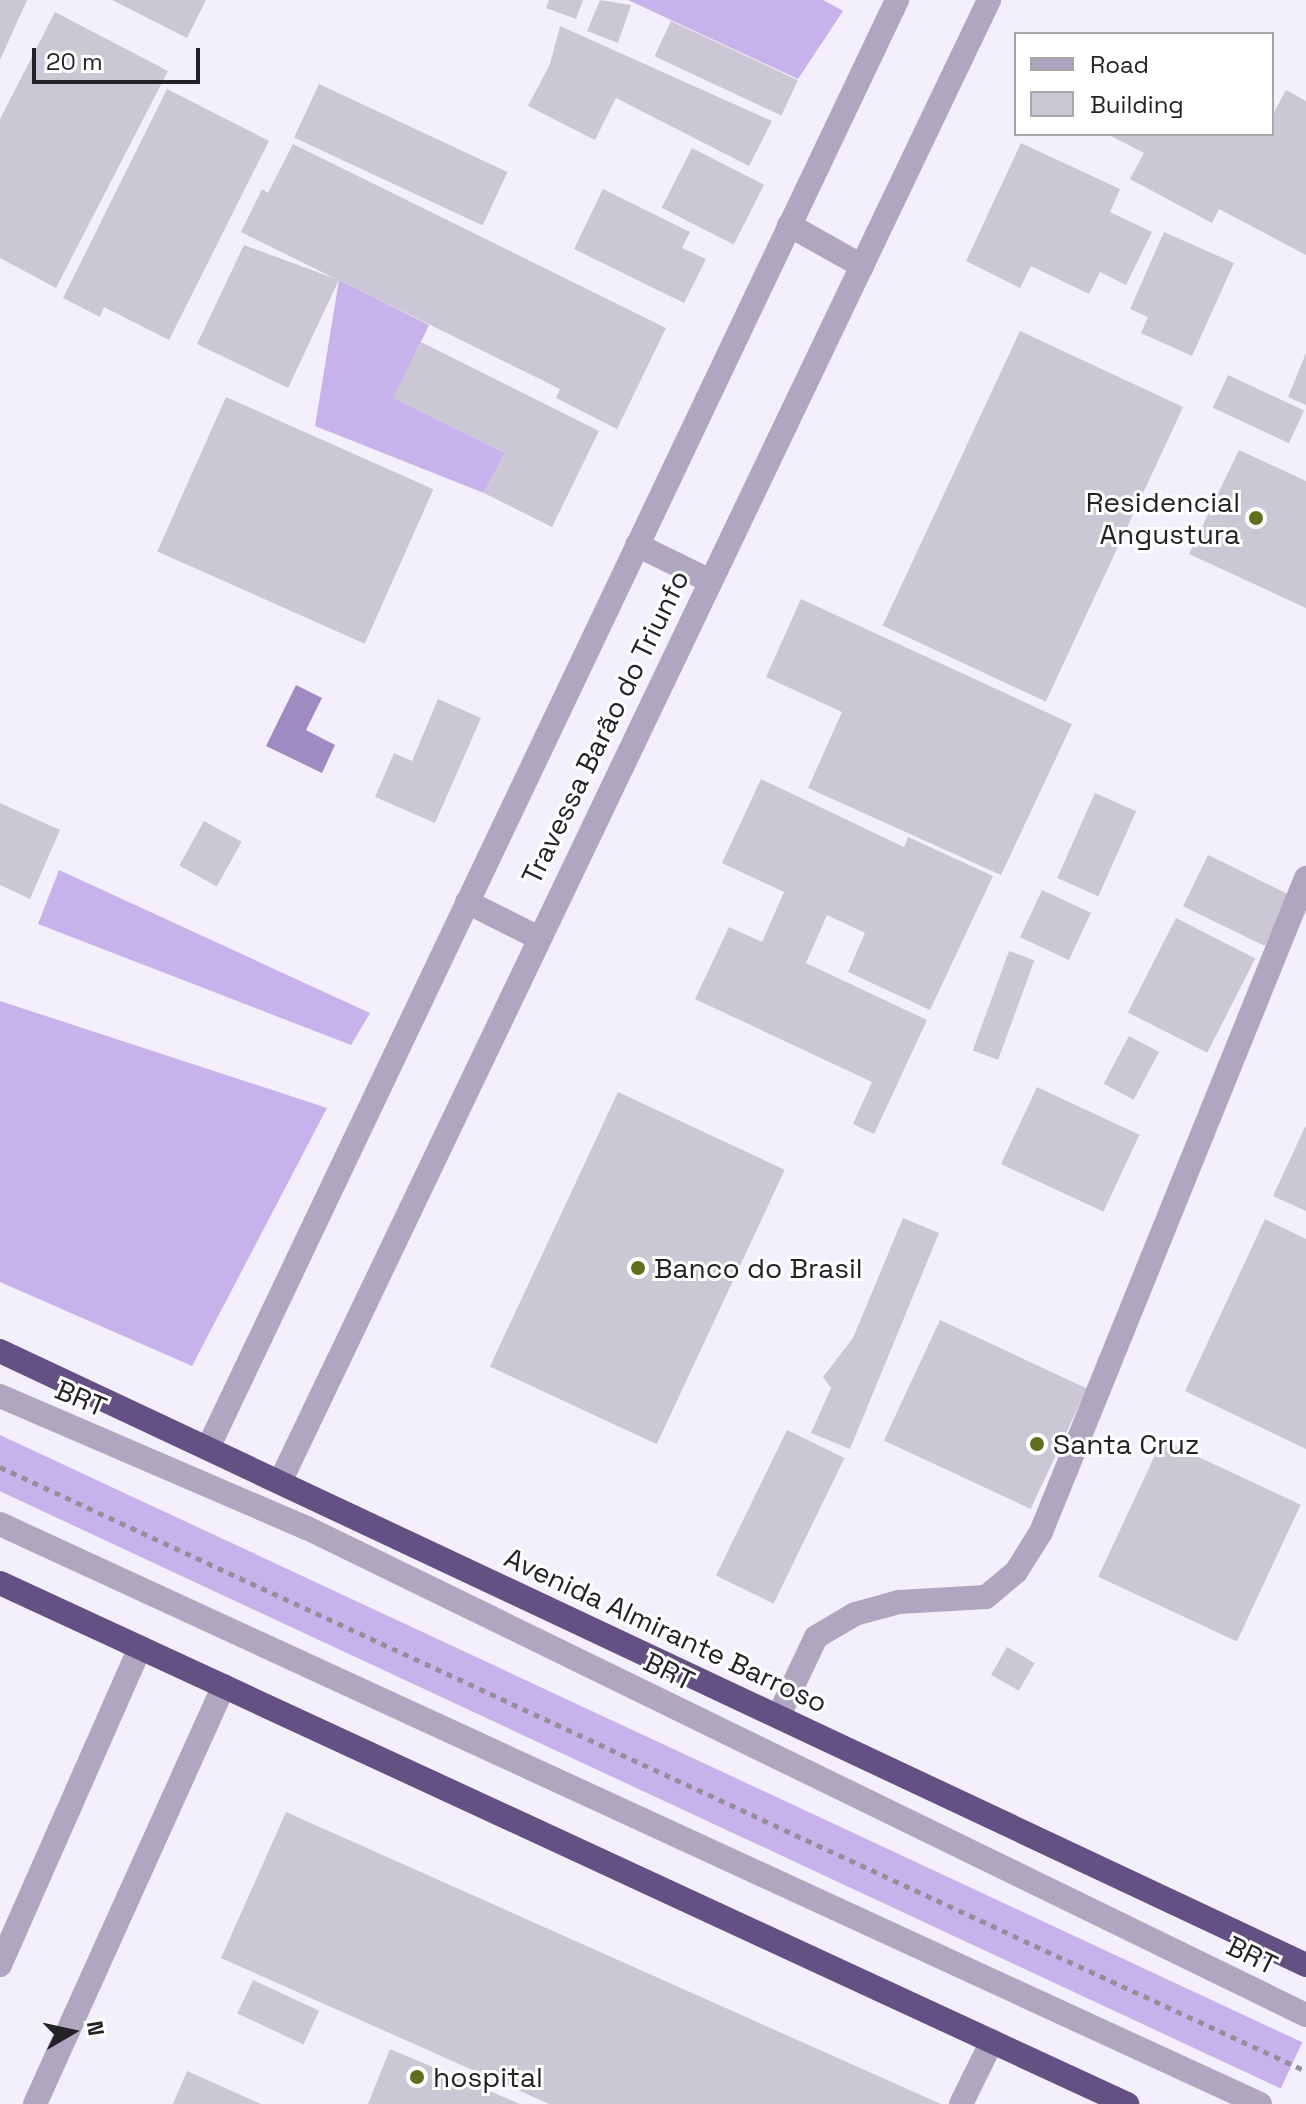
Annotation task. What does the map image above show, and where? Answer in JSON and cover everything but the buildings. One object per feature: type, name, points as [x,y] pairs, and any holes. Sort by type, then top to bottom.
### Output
[{"type":"highway","name":"Avenida Almirante Barroso","points":[[0,1351],[1306,1965]]},
{"type":"highway","points":[[0,1583],[1127,2104]]},
{"type":"street","name":"Travessa Barão do Triunfo","points":[[208,1448],[897,0]]},
{"type":"street","name":"Travessa Barão do Triunfo","points":[[280,1482],[537,937],[989,0]]},
{"type":"street","points":[[789,225],[862,266]]},
{"type":"street","points":[[637,545],[708,580]]},
{"type":"street","points":[[779,1715],[816,1637],[842,1621],[899,1602],[986,1597],[1016,1572],[1041,1532],[1306,878]]},
{"type":"street","points":[[467,902],[537,937]]},
{"type":"street","name":"BRT","points":[[0,1396],[307,1528],[1306,2015]]},
{"type":"street","points":[[0,1524],[1260,2104]]},
{"type":"street","points":[[0,1965],[140,1648]]},
{"type":"street","points":[[35,2104],[224,1686]]},
{"type":"street","points":[[961,2104],[992,2041]]},
{"type":"path","points":[[0,1467],[1306,2071]]},
{"type":"shaded area","points":[[628,0],[823,0],[843,11],[798,79]]},
{"type":"shaded area","points":[[339,280],[429,325],[394,398],[505,453],[484,493],[315,426]]},
{"type":"shaded area","points":[[296,685],[322,698],[306,730],[335,745],[322,773],[266,746]]},
{"type":"shaded area","points":[[59,870],[370,1013],[351,1045],[38,924]]},
{"type":"shaded area","points":[[0,1001],[327,1108],[192,1366],[0,1282]]},
{"type":"shaded area","points":[[0,1435],[1302,2042],[1281,2089],[0,1491]]},
{"type":"place","name":"Residencial Angustura","points":[[1256,518]]},
{"type":"place","name":"Banco do Brasil","points":[[638,1268]]},
{"type":"place","name":"Santa Cruz","points":[[1037,1444]]},
{"type":"place","name":"hospital","points":[[417,2077]]}]
